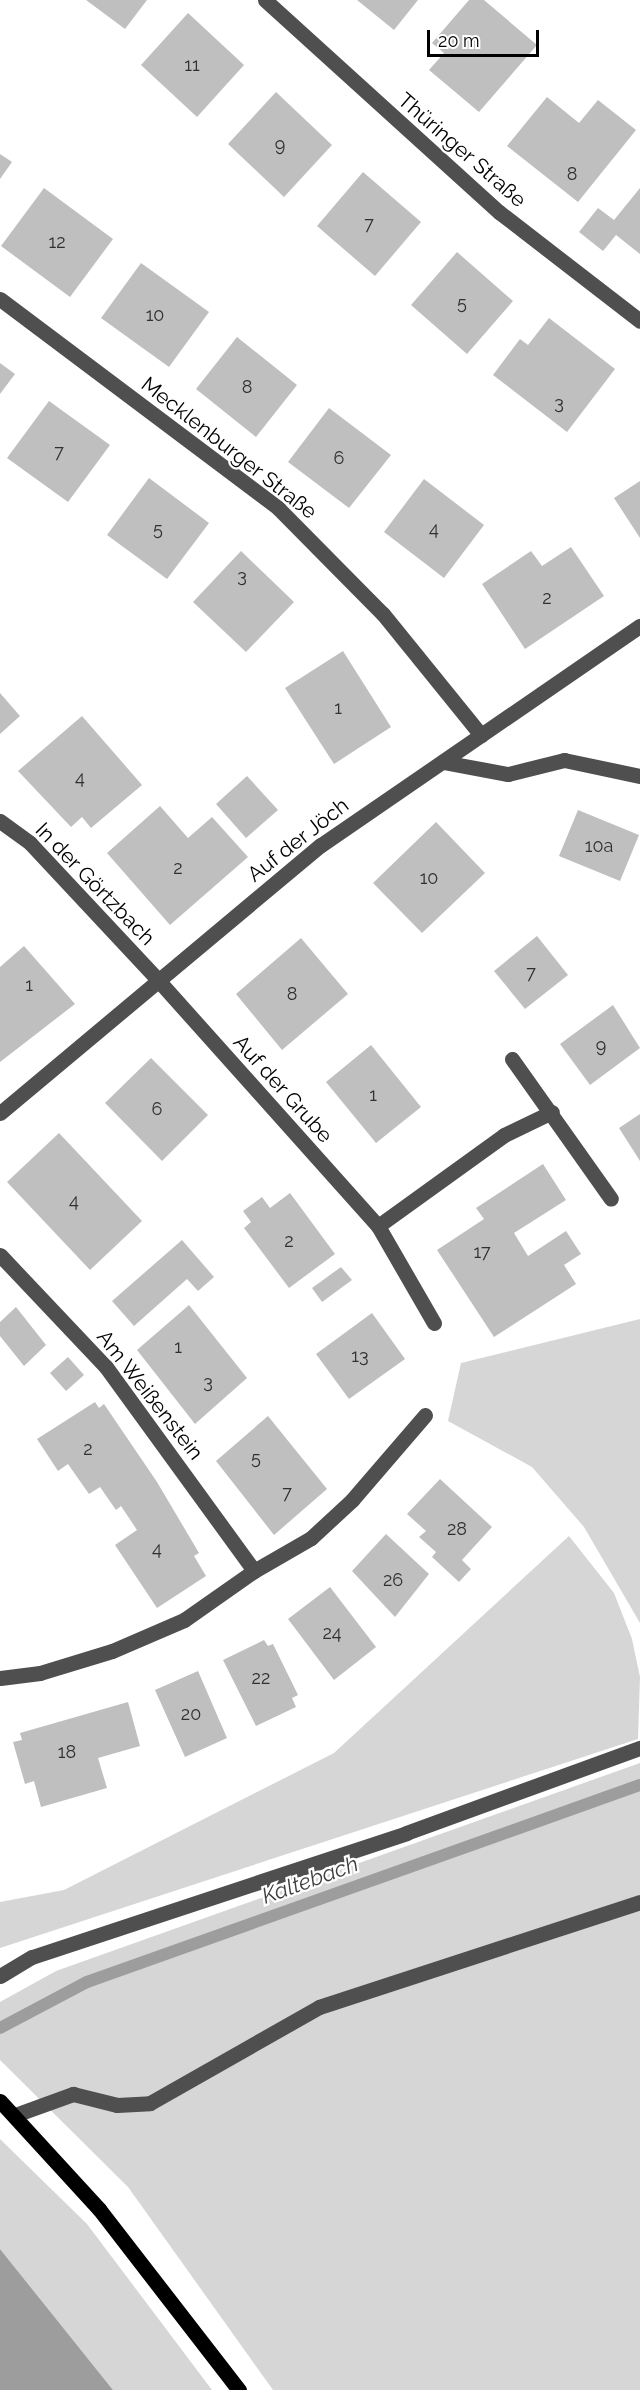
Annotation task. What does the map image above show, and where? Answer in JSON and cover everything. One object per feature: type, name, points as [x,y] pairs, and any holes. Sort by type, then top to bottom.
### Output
[{"type":"main road","points":[[0,2101],[99,2209],[239,2390]]},
{"type":"street","name":"Thüringer Straße","points":[[265,0],[499,212],[640,321]]},
{"type":"street","name":"Mecklenburger Straße","points":[[0,298],[278,508],[383,614],[481,735]]},
{"type":"street","name":"Auf der Jöch","points":[[0,1113],[321,845],[640,626]]},
{"type":"street","points":[[443,762],[508,774],[564,760],[640,776]]},
{"type":"street","name":"In der Görtzbach","points":[[0,821],[30,843],[158,980]]},
{"type":"street","name":"Auf der Grube","points":[[158,980],[378,1226],[434,1323]]},
{"type":"street","points":[[512,1059],[552,1112],[611,1199]]},
{"type":"street","points":[[378,1226],[504,1135],[552,1112]]},
{"type":"street","name":"Am Weißenstein","points":[[0,1255],[106,1367],[254,1571]]},
{"type":"street","points":[[0,1678],[40,1673],[112,1651],[184,1620],[254,1571],[319,1531],[425,1415]]},
{"type":"street","points":[[0,1976],[32,1957],[406,1833],[640,1748]]},
{"type":"street","points":[[15,2115],[73,2094],[117,2105],[150,2103],[319,2007],[462,1956],[640,1902]]},
{"type":"shaded area","points":[[640,1319],[640,1623],[584,1527],[532,1467],[448,1421],[461,1363]]},
{"type":"shaded area","points":[[569,1536],[614,1593],[632,1639],[640,1677],[638,1739],[0,1948],[0,1902],[64,1890],[334,1753]]},
{"type":"shaded area","points":[[640,1763],[640,2390],[273,2390],[128,2187],[0,2060],[0,2002],[56,1971]]},
{"type":"shaded area","points":[[0,2139],[87,2224],[212,2390],[113,2390],[0,2249]]},
{"type":"shaded area","points":[[0,2249],[113,2390],[0,2390]]},
{"type":"building","points":[[86,0],[147,0],[125,29]]},
{"type":"building","points":[[357,0],[418,0],[394,30]]},
{"type":"building","points":[[469,0],[484,0],[537,45],[479,112],[429,70],[444,53],[432,43]]},
{"type":"building","points":[[188,13],[244,65],[197,117],[141,65]]},
{"type":"building","points":[[276,92],[332,145],[284,197],[228,144]]},
{"type":"building","points":[[547,97],[579,123],[598,100],[636,130],[578,202],[507,146]]},
{"type":"building","points":[[0,154],[12,162],[0,179]]},
{"type":"building","points":[[363,172],[421,222],[375,276],[317,226]]},
{"type":"building","points":[[44,188],[113,239],[70,297],[1,246]]},
{"type":"building","points":[[640,188],[640,254],[616,235],[603,251],[579,232],[598,208],[614,220]]},
{"type":"building","points":[[457,252],[513,301],[467,354],[411,305]]},
{"type":"building","points":[[141,263],[209,312],[169,367],[101,318]]},
{"type":"building","points":[[549,318],[615,369],[567,432],[493,375],[520,339],[528,345]]},
{"type":"building","points":[[237,337],[297,385],[256,437],[196,389]]},
{"type":"building","points":[[0,363],[15,374],[0,394]]},
{"type":"building","points":[[49,401],[110,445],[68,502],[7,458]]},
{"type":"building","points":[[329,408],[391,455],[349,508],[288,462]]},
{"type":"building","points":[[149,478],[209,523],[167,579],[107,535]]},
{"type":"building","points":[[424,479],[484,525],[444,578],[384,532]]},
{"type":"building","points":[[640,481],[640,538],[614,498]]},
{"type":"building","points":[[571,547],[604,596],[525,649],[482,584],[531,551],[542,566]]},
{"type":"building","points":[[241,551],[294,602],[246,652],[193,602]]},
{"type":"building","points":[[343,651],[391,727],[334,764],[285,688]]},
{"type":"building","points":[[0,693],[20,716],[0,734]]},
{"type":"building","points":[[82,716],[142,785],[91,828],[82,817],[71,827],[18,771]]},
{"type":"building","points":[[247,776],[278,810],[246,838],[216,804]]},
{"type":"building","points":[[160,806],[188,838],[212,817],[248,857],[170,925],[107,853]]},
{"type":"building","points":[[578,810],[639,835],[620,881],[559,856]]},
{"type":"building","points":[[436,822],[485,873],[422,933],[373,883]]},
{"type":"building","points":[[537,936],[568,975],[525,1009],[494,971]]},
{"type":"building","points":[[301,938],[348,994],[282,1050],[236,994]]},
{"type":"building","points":[[24,946],[75,1004],[0,1062],[0,967]]},
{"type":"building","points":[[613,1005],[640,1048],[590,1085],[560,1044]]},
{"type":"building","points":[[371,1045],[421,1107],[376,1143],[326,1082]]},
{"type":"building","points":[[151,1058],[208,1115],[162,1161],[105,1103]]},
{"type":"building","points":[[640,1114],[640,1161],[619,1128]]},
{"type":"building","points":[[59,1133],[142,1221],[90,1270],[7,1182]]},
{"type":"building","points":[[543,1164],[566,1200],[514,1233],[528,1256],[566,1231],[581,1254],[564,1265],[576,1284],[494,1337],[437,1250],[484,1219],[476,1208]]},
{"type":"building","points":[[290,1193],[335,1254],[289,1288],[244,1228],[251,1222],[243,1211],[262,1197],[270,1208]]},
{"type":"building","points":[[182,1240],[214,1277],[198,1291],[187,1279],[134,1326],[112,1301]]},
{"type":"building","points":[[341,1267],[352,1280],[322,1302],[312,1288]]},
{"type":"building","points":[[189,1305],[247,1378],[195,1424],[137,1350]]},
{"type":"building","points":[[16,1307],[46,1345],[24,1366],[0,1336],[0,1322]]},
{"type":"building","points":[[372,1313],[405,1359],[349,1399],[316,1354]]},
{"type":"building","points":[[68,1357],[84,1375],[66,1391],[50,1373]]},
{"type":"building","points":[[95,1402],[99,1408],[104,1404],[157,1482],[199,1553],[194,1556],[206,1576],[157,1608],[115,1545],[137,1530],[121,1506],[116,1510],[100,1487],[89,1494],[68,1464],[58,1471],[37,1439]]},
{"type":"building","points":[[268,1416],[327,1489],[274,1535],[216,1461]]},
{"type":"building","points":[[440,1479],[492,1527],[462,1560],[471,1569],[459,1582],[432,1557],[436,1552],[419,1537],[426,1531],[407,1514]]},
{"type":"building","points":[[386,1534],[429,1574],[395,1617],[352,1571]]},
{"type":"building","points":[[330,1587],[376,1647],[334,1680],[288,1619]]},
{"type":"building","points":[[264,1640],[268,1646],[273,1644],[298,1695],[292,1698],[296,1707],[256,1726],[223,1660]]},
{"type":"building","points":[[198,1671],[227,1738],[185,1757],[155,1690]]},
{"type":"building","points":[[128,1702],[140,1746],[98,1758],[107,1788],[41,1807],[34,1781],[25,1784],[13,1742],[22,1740],[20,1733]]},
{"type":"waterway","name":"Kaltebach","points":[[0,2028],[87,1982],[640,1785]]}]
